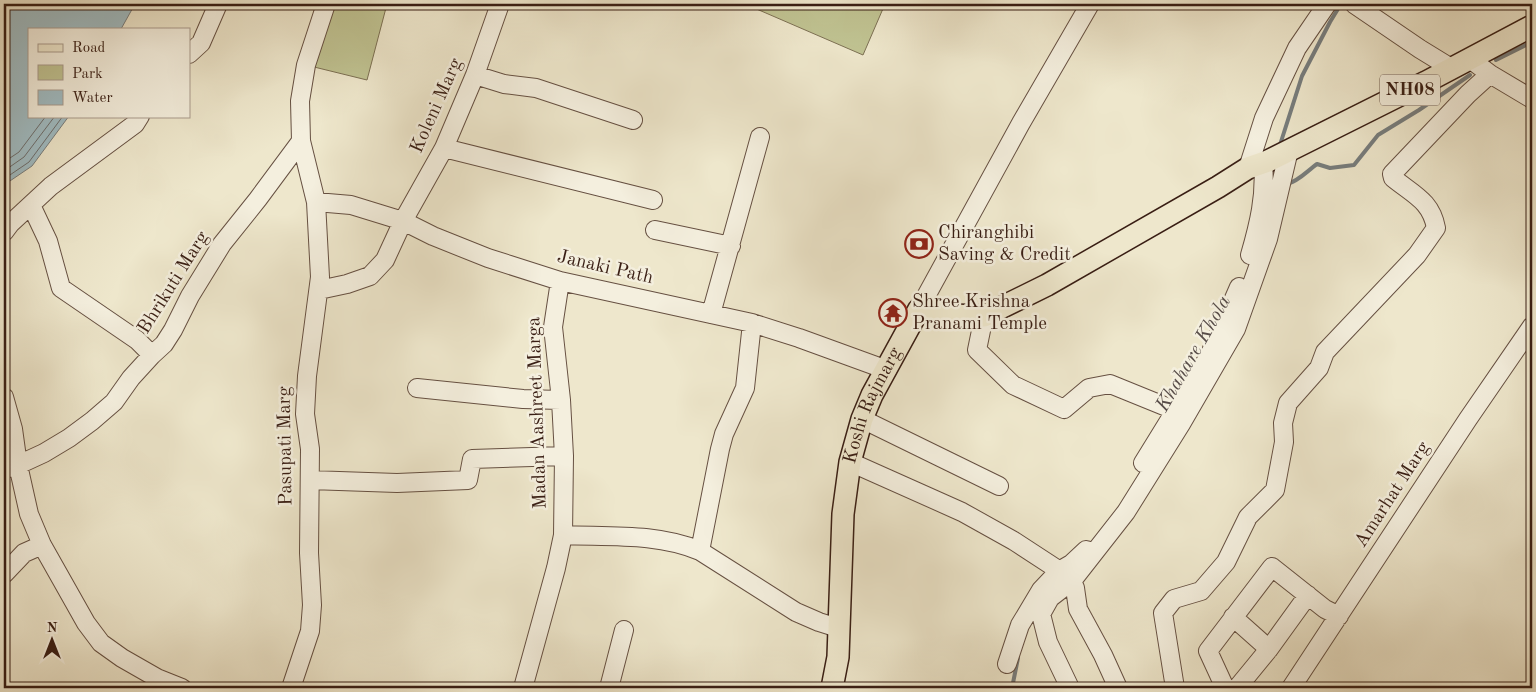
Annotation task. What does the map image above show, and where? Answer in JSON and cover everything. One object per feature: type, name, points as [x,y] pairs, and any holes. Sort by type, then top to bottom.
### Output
[{"type":"main road","name":"NH08","points":[[920,310],[949,315],[984,316],[1047,285],[1218,187],[1532,26]]},
{"type":"main road","name":"Koshi Rajmarg","points":[[832,688],[838,657],[843,514],[850,462],[862,419],[872,395],[920,310]]},
{"type":"street","points":[[190,53],[201,43],[218,4]]},
{"type":"street","name":"Pasupati Marg","points":[[291,688],[310,631],[312,605],[308,552],[310,449],[305,414],[307,376],[319,290],[316,202],[301,141],[300,101],[305,74],[326,4]]},
{"type":"street","name":"Koleni Marg","points":[[319,290],[347,284],[370,276],[385,260],[403,221],[444,148],[475,75],[500,4]]},
{"type":"street","points":[[920,310],[1021,123],[1090,4]]},
{"type":"street","points":[[1006,664],[1020,625],[1041,590],[1064,575],[1126,512],[1181,424],[1236,329],[1268,238],[1271,159],[1264,118],[1297,48],[1327,4]]},
{"type":"street","points":[[1354,4],[1420,49],[1490,74],[1532,99]]},
{"type":"street","points":[[1175,688],[1163,613],[1174,599],[1201,590],[1226,562],[1248,516],[1275,490],[1284,442],[1283,423],[1288,403],[1319,368],[1325,352],[1417,255],[1436,228],[1434,215],[1427,205],[1393,178],[1392,174],[1468,94],[1490,74]]},
{"type":"street","points":[[475,75],[504,84],[536,88],[633,120]]},
{"type":"street","points":[[4,232],[10,224],[51,186],[134,124],[138,118]]},
{"type":"street","points":[[711,314],[760,137]]},
{"type":"street","name":"Bhrikuti Marg","points":[[11,467],[44,453],[69,438],[114,402],[152,355],[164,344],[174,330],[190,296],[222,244],[301,141]]},
{"type":"street","points":[[444,148],[653,200]]},
{"type":"street","points":[[1070,688],[1048,642],[1041,614],[1071,564],[1091,545],[1110,519],[1174,410],[1209,356],[1243,278],[1262,209],[1265,183],[1271,159]]},
{"type":"street","name":"Janaki Path","points":[[316,202],[351,205],[403,221],[433,236],[488,258],[560,280],[752,322],[887,370]]},
{"type":"street","points":[[31,205],[48,241],[61,288],[137,340],[152,355]]},
{"type":"street","points":[[655,230],[731,246]]},
{"type":"street","name":"Madan Aashreet Marga","points":[[523,688],[556,568],[563,535],[564,456],[561,400],[553,327],[560,280]]},
{"type":"street","points":[[984,316],[977,350],[1013,385],[1064,409],[1089,388],[1110,384],[1174,410]]},
{"type":"street","points":[[700,551],[724,434],[745,388],[752,322]]},
{"type":"street","name":"Amarhat Marg","points":[[1291,688],[1468,419],[1532,326]]},
{"type":"street","points":[[417,388],[561,400]]},
{"type":"street","points":[[4,398],[13,429],[11,467],[42,545],[86,623],[101,643],[122,658],[157,678],[182,688]]},
{"type":"street","points":[[862,419],[999,486]]},
{"type":"street","points":[[310,480],[397,483],[468,480],[472,460],[564,456]]},
{"type":"street","points":[[850,462],[962,512],[1014,541],[1064,575],[1075,588],[1078,609],[1118,688]]},
{"type":"street","points":[[563,535],[651,538],[684,544],[700,551],[796,612],[838,628]]},
{"type":"street","points":[[4,574],[24,553],[42,545]]},
{"type":"street","points":[[1225,688],[1208,651],[1272,567],[1325,609],[1339,616]]},
{"type":"street","points":[[1237,688],[1269,649],[1308,595]]},
{"type":"street","points":[[1234,617],[1269,649]]},
{"type":"street","points":[[609,688],[624,630]]},
{"type":"green space","points":[[326,4],[387,4],[367,80],[306,65]]},
{"type":"green space","points":[[745,4],[885,4],[863,55]]},
{"type":"water","points":[[4,4],[135,4],[122,28],[28,28],[28,118],[68,118],[32,166],[4,185]]},
{"type":"waterway","name":"Khahare Khola","points":[[1279,148],[1302,76],[1341,4]]},
{"type":"waterway","points":[[1496,60],[1532,42]]},
{"type":"waterway","points":[[1287,184],[1299,178],[1317,164],[1330,168],[1354,165],[1378,135],[1470,75]]},
{"type":"waterway","name":"Khahare Khola","points":[[1012,688],[1018,658]]},
{"type":"place","name":"Chiranghibi Saving & Credit","points":[[919,244]]},
{"type":"place","name":"Shree Krishna Pranami Temple","points":[[893,313]]}]
